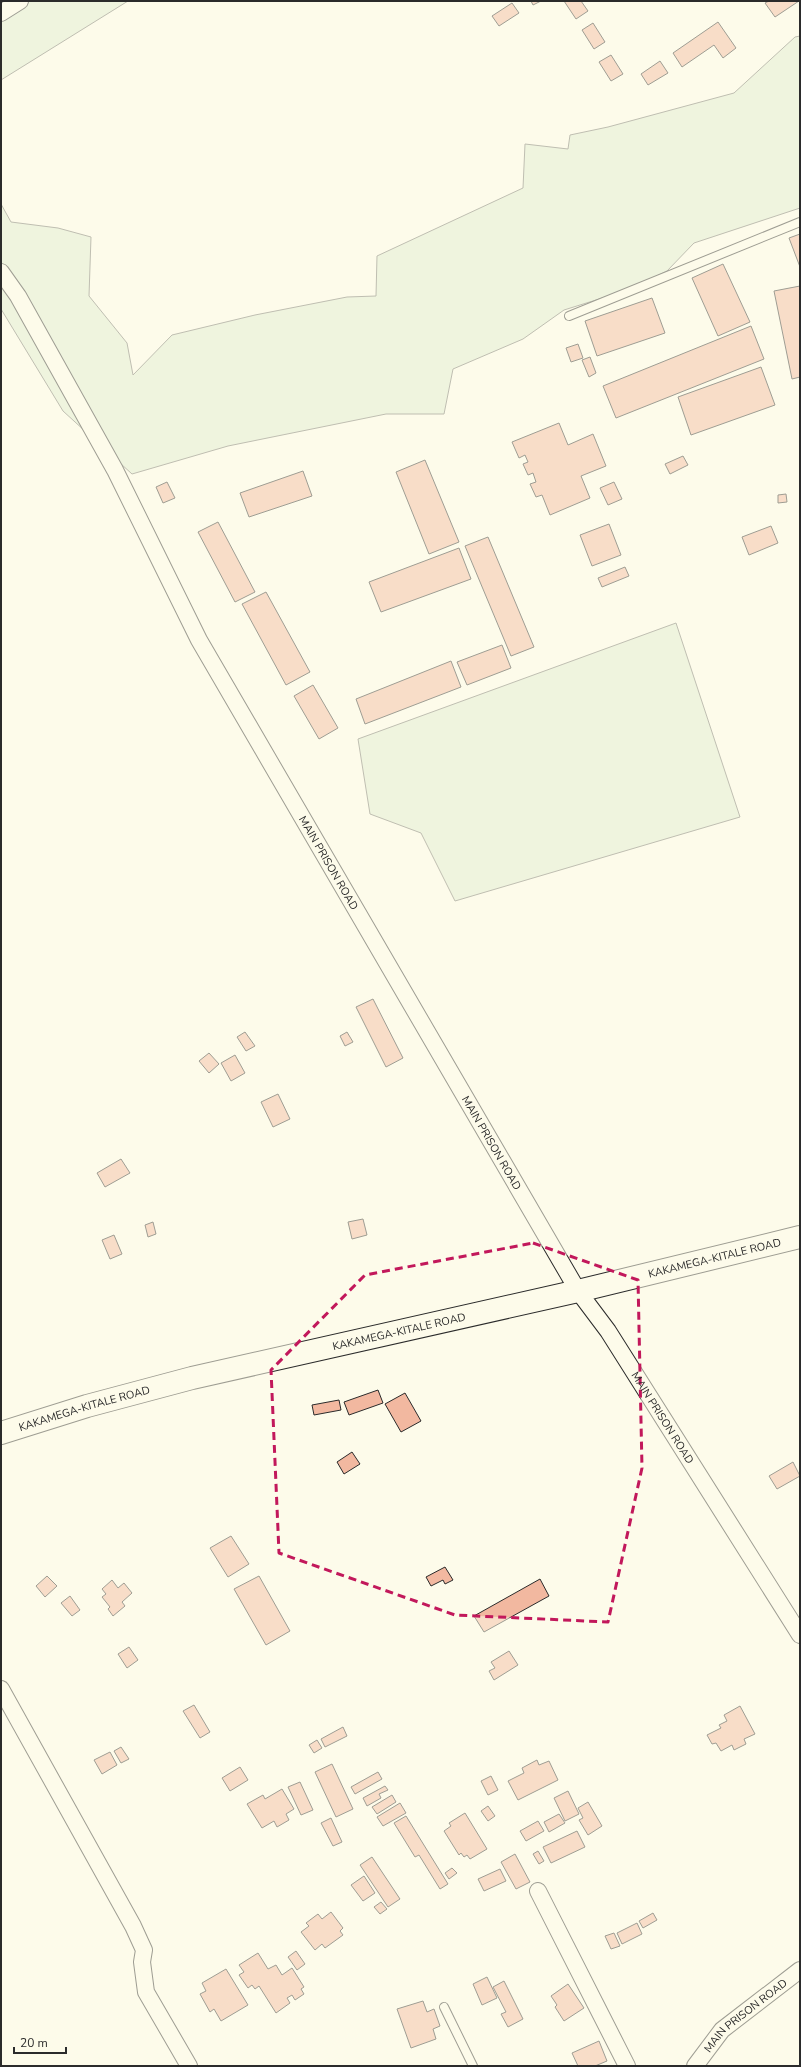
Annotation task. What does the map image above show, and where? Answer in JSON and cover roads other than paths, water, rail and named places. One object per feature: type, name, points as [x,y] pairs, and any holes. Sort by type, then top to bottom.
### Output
[{"type":"highway","name":"KAKAMEGA-KITALE ROAD","points":[[1,1433],[87,1406],[192,1378],[578,1291],[800,1237]]},
{"type":"street","points":[[1,13],[20,1]]},
{"type":"street","name":"MAIN PRISON ROAD","points":[[1,272],[18,296],[115,470],[199,640],[578,1291],[608,1331],[800,1635]]},
{"type":"street","points":[[1,1689],[133,1926],[144,1950],[142,1962],[146,1992],[189,2066]]},
{"type":"street","points":[[538,1891],[627,2066]]},
{"type":"street","name":"MAIN PRISON ROAD","points":[[695,2066],[722,2030],[800,1970]]},
{"type":"lane","points":[[570,316],[800,222]]},
{"type":"lane","points":[[444,2007],[473,2066]]}]
